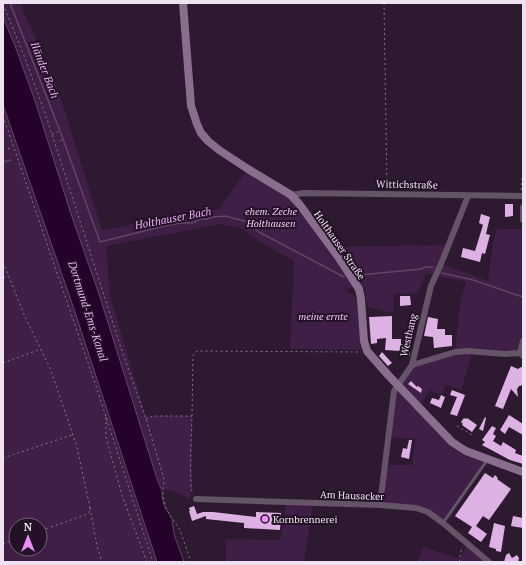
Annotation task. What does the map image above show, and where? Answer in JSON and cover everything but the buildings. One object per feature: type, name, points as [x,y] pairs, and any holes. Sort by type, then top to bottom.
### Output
[{"type":"street","name":"Holthauser Straße","points":[[183,3],[190,106],[193,117],[201,133],[220,150],[291,195],[300,205],[339,258],[359,289],[364,341],[367,351]]},
{"type":"street","name":"Wittichstraße","points":[[291,195],[304,193],[522,196]]},
{"type":"street","name":"Westhang","points":[[380,505],[394,391],[412,365],[430,286],[441,264],[468,196]]},
{"type":"street","points":[[523,206],[523,220]]},
{"type":"street","points":[[412,365],[452,353],[461,352],[472,351],[521,354],[523,341]]},
{"type":"street","points":[[367,351],[452,442],[466,451],[523,472]]},
{"type":"street","name":"Am Hausacker","points":[[196,499],[380,505],[416,508],[428,512],[443,523],[489,562]]},
{"type":"lane","points":[[443,523],[488,459]]},
{"type":"path","points":[[384,3],[387,194]]},
{"type":"path","points":[[3,4],[25,58],[52,134],[146,419],[164,479],[163,496],[166,509],[180,530],[191,562]]},
{"type":"path","points":[[3,116],[106,416],[153,562]]},
{"type":"path","points":[[52,134],[58,132]]},
{"type":"path","points":[[8,149],[14,146]]},
{"type":"path","points":[[522,196],[523,169]]},
{"type":"path","points":[[3,262],[26,317],[50,368],[77,447],[97,546],[102,562]]},
{"type":"path","points":[[3,278],[8,276]]},
{"type":"path","points":[[3,363],[42,349]]},
{"type":"path","points":[[196,499],[192,492],[192,416],[193,356],[197,351],[367,351]]},
{"type":"path","points":[[106,416],[106,438],[123,498],[147,562]]},
{"type":"path","points":[[146,419],[153,416],[192,416]]},
{"type":"path","points":[[457,426],[474,436]]},
{"type":"path","points":[[3,458],[72,435]]},
{"type":"path","points":[[48,528],[85,515],[89,512],[90,508]]},
{"type":"path","points":[[459,562],[462,547]]},
{"type":"green space","points":[[3,3],[20,3],[59,93],[102,230],[219,209],[247,170],[290,196],[356,286],[345,290],[358,299],[361,350],[290,349],[294,261],[257,240],[240,228],[221,224],[106,246],[110,296],[146,416],[192,416],[192,492],[189,499],[176,492],[160,488],[100,297],[71,214],[35,101],[3,17]]},
{"type":"green space","points":[[3,105],[75,312],[157,562],[3,562]]},
{"type":"green space","points":[[497,229],[523,229],[523,341],[520,353],[473,351],[461,390],[446,385],[441,395],[430,390],[419,408],[452,442],[488,459],[443,523],[428,512],[380,505],[386,465],[412,465],[416,439],[390,437],[394,391],[412,365],[455,352],[460,304],[466,282],[426,273],[418,293],[394,294],[393,313],[368,307],[364,289],[339,247],[447,245],[441,264],[488,281],[493,244]]},
{"type":"green space","points":[[287,503],[313,503],[304,562],[226,562],[226,539],[280,540]]},
{"type":"green space","points":[[467,544],[489,562],[417,562],[423,547],[460,559]]},
{"type":"water","name":"Dortmund-Ems-Kanal","points":[[3,17],[35,101],[162,491],[164,505],[172,519],[174,534],[184,562],[157,562],[75,312],[3,105]]},
{"type":"waterway","name":"Iländer Bach","points":[[10,3],[63,139],[60,141]]},
{"type":"waterway","name":"Holthauser Bach","points":[[63,139],[100,242],[164,226],[180,223],[192,223],[200,219],[225,216],[248,222],[259,232],[344,277]]},
{"type":"waterway","name":"Holthauser Bach","points":[[3,162],[11,160]]},
{"type":"waterway","name":"Holthauser Bach","points":[[360,275],[433,267]]},
{"type":"waterway","name":"Holthauser Bach","points":[[442,273],[473,280],[523,297]]},
{"type":"place","name":"Kornbrennerei","points":[[265,519]]},
{"type":"park label","name":"ehem. Zeche Holthausen","points":[[271,216]]},
{"type":"park label","name":"meine ernte","points":[[323,316]]}]
